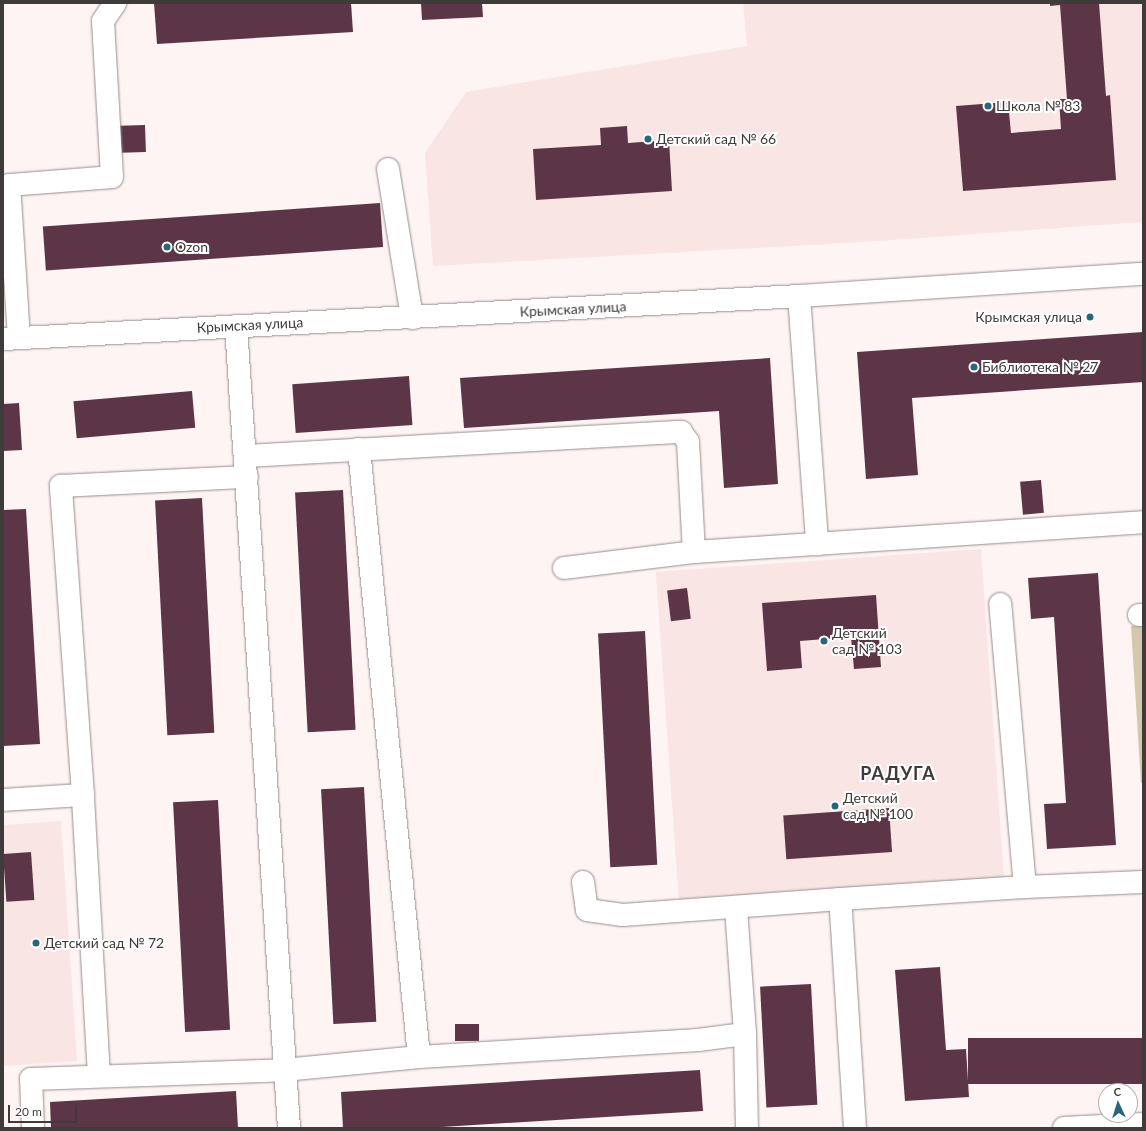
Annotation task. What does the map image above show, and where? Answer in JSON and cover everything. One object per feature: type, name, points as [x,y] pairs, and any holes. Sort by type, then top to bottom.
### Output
[{"type":"main road","points":[[11,339],[6,185],[112,177],[103,21],[115,3]]},
{"type":"main road","points":[[388,170],[412,318]]},
{"type":"main road","name":"Крымская улица","points":[[11,339],[799,296],[1143,274]]},
{"type":"main road","points":[[799,296],[817,544]]},
{"type":"main road","points":[[236,326],[247,466],[284,1070],[290,1128]]},
{"type":"main road","points":[[99,1076],[83,796],[61,486],[247,466],[359,449],[681,432],[688,442],[694,552]]},
{"type":"main road","points":[[359,449],[419,1057]]},
{"type":"main road","points":[[564,568],[694,552],[1143,522]]},
{"type":"main road","points":[[1000,604],[1024,887]]},
{"type":"main road","points":[[3,800],[83,796]]},
{"type":"main road","points":[[583,882],[587,910],[623,915],[1024,887],[1143,882]]},
{"type":"main road","points":[[840,899],[855,1128]]},
{"type":"main road","points":[[736,908],[746,1034],[747,1128]]},
{"type":"main road","points":[[33,1128],[31,1079],[284,1070],[419,1057],[698,1040],[746,1034]]},
{"type":"main road","points":[[1064,1128],[1143,1124]]},
{"type":"shaded area","points":[[743,3],[1143,3],[1143,222],[864,242],[433,266],[425,153],[466,92],[747,46]]},
{"type":"shaded area","points":[[981,549],[1004,881],[679,904],[656,572]]},
{"type":"shaded area","points":[[1143,625],[1143,783],[1141,783],[1131,626]]},
{"type":"shaded area","name":"Детский сад № 72","points":[[61,821],[77,1061],[3,1066],[3,825]]},
{"type":"building","points":[[154,3],[351,3],[353,32],[157,44]]},
{"type":"building","points":[[421,3],[482,3],[483,17],[422,20]]},
{"type":"building","points":[[1050,3],[1099,3],[1106,96],[1110,95],[1116,180],[963,191],[956,106],[1008,102],[1011,133],[1061,129],[1059,99],[1067,99],[1060,5],[1050,6]]},
{"type":"building","points":[[145,125],[146,152],[121,153],[120,126]]},
{"type":"building","points":[[627,126],[628,143],[669,140],[672,191],[536,200],[533,149],[601,145],[600,128]]},
{"type":"building","points":[[380,203],[383,247],[46,270],[43,227]]},
{"type":"building","points":[[1143,332],[1143,382],[912,398],[918,475],[866,479],[857,352]]},
{"type":"building","points":[[770,358],[778,484],[724,488],[719,411],[464,428],[460,378]]},
{"type":"building","points":[[409,376],[412,425],[296,433],[292,384]]},
{"type":"building","points":[[192,391],[195,428],[77,438],[73,401]]},
{"type":"building","points":[[19,403],[22,450],[3,451],[3,404]]},
{"type":"building","points":[[1041,480],[1044,513],[1023,515],[1020,482]]},
{"type":"building","points":[[343,490],[356,730],[308,732],[295,493]]},
{"type":"building","points":[[202,498],[214,733],[167,735],[155,500]]},
{"type":"building","points":[[26,509],[40,744],[3,746],[3,510]]},
{"type":"building","points":[[1098,573],[1116,845],[1047,849],[1044,804],[1066,803],[1054,617],[1031,619],[1028,578]]},
{"type":"building","points":[[687,588],[691,619],[671,621],[667,590]]},
{"type":"building","points":[[876,595],[881,667],[854,669],[851,637],[800,641],[802,668],[767,671],[762,603]]},
{"type":"building","points":[[645,631],[657,865],[610,867],[598,633]]},
{"type":"building","points":[[364,787],[376,1022],[333,1024],[321,789]]},
{"type":"building","points":[[218,800],[230,1030],[185,1032],[173,802]]},
{"type":"building","points":[[889,808],[892,852],[786,859],[783,815]]},
{"type":"building","points":[[31,852],[34,900],[6,902],[3,854]]},
{"type":"building","points":[[940,967],[946,1050],[966,1049],[969,1097],[905,1101],[895,970]]},
{"type":"building","points":[[811,984],[817,1105],[766,1108],[760,987]]},
{"type":"building","points":[[455,1024],[479,1024],[479,1041],[455,1041]]},
{"type":"building","points":[[968,1038],[1143,1038],[1143,1084],[968,1084]]},
{"type":"building","points":[[700,1070],[703,1111],[426,1128],[343,1128],[341,1092]]},
{"type":"building","points":[[236,1091],[238,1128],[51,1128],[50,1102]]},
{"type":"place","name":"Школа № 83","points":[[988,106]]},
{"type":"place","name":"Детский сад № 66","points":[[648,139]]},
{"type":"place","name":"Ozon","points":[[167,247]]},
{"type":"place","name":"Крымская улица","points":[[1090,317]]},
{"type":"place","name":"Библиотека № 27","points":[[974,367]]},
{"type":"place","name":"Детский сад № 103","points":[[824,641]]},
{"type":"place","name":"Детский сад № 100","points":[[835,806]]},
{"type":"place","name":"Детский сад № 72","points":[[36,943]]},
{"type":"district","name":"РАДУГА","points":[[898,773]]}]
